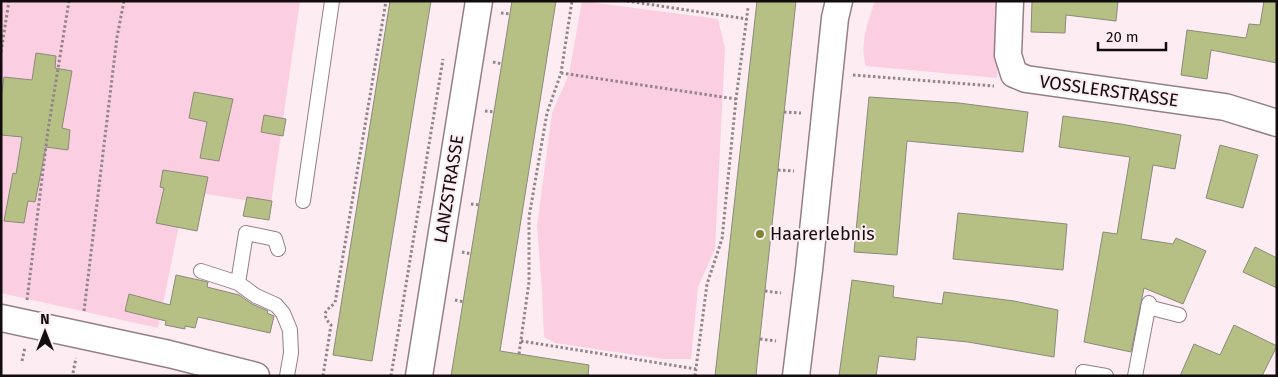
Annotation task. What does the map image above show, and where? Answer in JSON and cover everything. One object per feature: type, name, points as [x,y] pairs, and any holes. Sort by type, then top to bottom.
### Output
[{"type":"street","name":"LANZSTRASSE","points":[[419,376],[479,1]]},
{"type":"street","points":[[796,376],[835,18],[839,1]]},
{"type":"street","points":[[1010,1],[1008,55],[1014,74]]},
{"type":"street","name":"VOSSLERSTRASSE","points":[[1014,74],[1026,79],[1225,107],[1277,123]]},
{"type":"street","points":[[11,320],[80,335],[166,365],[256,376]]},
{"type":"lane","points":[[303,201],[332,1]]},
{"type":"lane","points":[[238,282],[246,233],[275,239],[278,249]]},
{"type":"lane","points":[[201,271],[238,282],[256,296],[276,305],[283,313],[290,330],[291,353],[287,376]]},
{"type":"lane","points":[[1135,376],[1149,305],[1179,315]]},
{"type":"lane","points":[[1083,372],[1106,376]]},
{"type":"path","points":[[1,52],[9,1]]},
{"type":"path","points":[[11,320],[27,299],[48,130],[69,1]]},
{"type":"path","points":[[80,335],[117,37],[124,1]]},
{"type":"path","points":[[323,376],[331,325],[326,319],[325,314],[336,303],[386,1]]},
{"type":"path","points":[[519,354],[529,282],[529,217],[547,113],[561,73],[572,1]]},
{"type":"path","points":[[627,1],[747,19]]},
{"type":"path","points":[[695,376],[707,284],[722,239],[736,99],[748,8]]},
{"type":"path","points":[[391,376],[444,50]]},
{"type":"path","points":[[561,73],[736,99]]},
{"type":"path","points":[[830,74],[997,86],[1014,74]]},
{"type":"path","points":[[521,341],[696,369]]},
{"type":"shaded area","points":[[1,1],[300,1],[271,204],[186,191],[158,328],[1,293]]},
{"type":"shaded area","points":[[582,1],[718,19],[725,48],[715,249],[698,287],[691,359],[663,359],[555,343],[544,337],[537,226],[552,113],[569,74]]},
{"type":"shaded area","points":[[875,1],[1000,1],[997,78],[866,66],[863,50],[864,42],[867,25]]},
{"type":"building","points":[[390,1],[431,1],[372,361],[333,355]]},
{"type":"building","points":[[512,1],[556,1],[500,351],[589,365],[588,376],[451,376]]},
{"type":"building","points":[[757,1],[796,1],[756,376],[715,376]]},
{"type":"building","points":[[1032,1],[1118,1],[1116,21],[1066,15],[1065,33],[1031,32]]},
{"type":"building","points":[[1264,1],[1277,1],[1277,63],[1211,50],[1207,79],[1181,75],[1187,30],[1246,38],[1249,24],[1260,25]]},
{"type":"building","points":[[36,53],[56,56],[55,68],[72,71],[62,128],[70,130],[68,150],[46,147],[35,202],[28,201],[24,223],[4,221],[13,173],[16,174],[22,137],[1,135],[1,99],[4,77],[32,80]]},
{"type":"building","points":[[194,92],[233,99],[219,161],[200,158],[207,122],[189,118]]},
{"type":"building","points":[[869,97],[959,103],[1028,112],[1023,152],[907,141],[897,255],[854,252]]},
{"type":"building","points":[[264,115],[286,119],[283,136],[261,132]]},
{"type":"building","points":[[1063,116],[1181,135],[1175,169],[1153,165],[1141,239],[1173,244],[1176,238],[1206,251],[1183,304],[1144,288],[1131,352],[1084,342],[1103,232],[1117,234],[1130,157],[1059,147]]},
{"type":"building","points":[[1220,145],[1258,155],[1243,208],[1206,198]]},
{"type":"building","points":[[163,170],[208,177],[197,231],[156,223],[164,188],[160,187]]},
{"type":"building","points":[[247,197],[272,201],[269,220],[243,216]]},
{"type":"building","points":[[958,213],[1067,224],[1063,270],[953,259]]},
{"type":"building","points":[[1255,247],[1277,258],[1277,288],[1243,272]]},
{"type":"building","points":[[176,275],[208,282],[207,287],[239,295],[252,304],[268,311],[267,313],[274,316],[270,333],[198,317],[195,328],[185,326],[185,329],[165,325],[166,321],[125,311],[129,294],[170,305]]},
{"type":"building","points":[[852,280],[894,286],[893,297],[942,304],[944,292],[1014,301],[1058,310],[1054,357],[968,342],[917,337],[915,360],[879,356],[876,376],[839,376]]},
{"type":"building","points":[[1234,325],[1277,346],[1262,376],[1180,376],[1194,344],[1220,355]]},
{"type":"place","name":"Haarerlebnis","points":[[760,234]]}]
